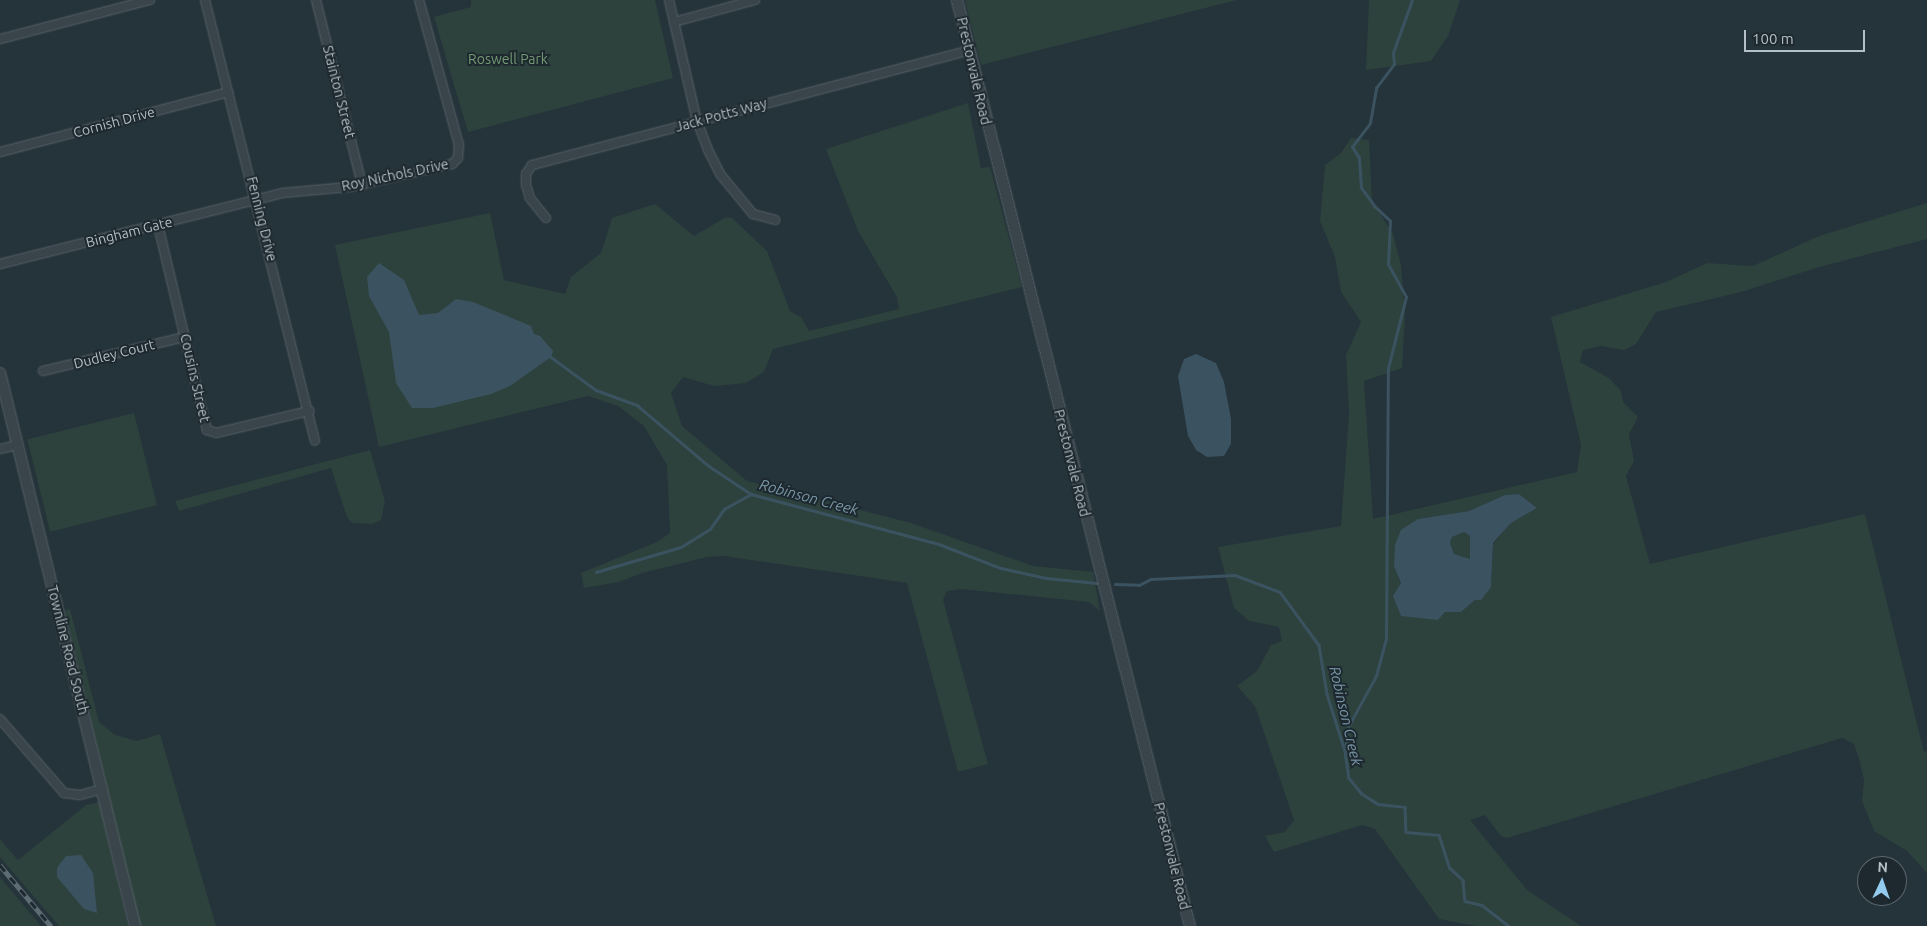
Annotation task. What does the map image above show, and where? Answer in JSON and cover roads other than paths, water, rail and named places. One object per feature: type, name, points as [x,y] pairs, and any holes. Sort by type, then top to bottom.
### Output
[{"type":"street","points":[[0,39],[150,0]]},
{"type":"street","name":"Fenning Drive","points":[[205,0],[257,199],[315,440]]},
{"type":"street","name":"Stainton Street","points":[[316,0],[362,184]]},
{"type":"street","name":"Roy Nichols Drive","points":[[257,199],[362,184],[448,166],[460,155],[419,0]]},
{"type":"street","points":[[669,0],[697,121],[720,174],[753,214],[775,220]]},
{"type":"street","points":[[674,22],[755,0]]},
{"type":"street","name":"Prestonvale Road","points":[[957,0],[1190,926]]},
{"type":"street","name":"Jack Potts Way","points":[[546,218],[530,198],[526,185],[526,174],[532,165],[969,50]]},
{"type":"street","name":"Cornish Drive","points":[[0,152],[228,92]]},
{"type":"street","name":"Bingham Gate","points":[[0,264],[257,199]]},
{"type":"street","name":"Cousins Street","points":[[158,225],[207,430],[216,434],[308,411]]},
{"type":"street","name":"Dudley Court","points":[[43,371],[186,336]]},
{"type":"street","name":"Townline Road South","points":[[0,373],[135,926]]},
{"type":"street","points":[[0,449],[18,445]]},
{"type":"street","points":[[0,718],[64,792],[80,795],[103,789]]},
{"type":"water","points":[[379,263],[404,280],[419,315],[438,313],[456,299],[473,302],[531,326],[534,334],[540,336],[553,351],[551,357],[510,386],[491,394],[433,408],[412,408],[396,383],[389,332],[369,296],[367,277]]},
{"type":"water","points":[[1196,354],[1216,363],[1224,382],[1231,419],[1231,444],[1224,456],[1207,457],[1196,450],[1188,436],[1178,376],[1184,359]]},
{"type":"water","points":[[1519,494],[1537,508],[1511,523],[1493,543],[1491,587],[1481,600],[1475,600],[1461,612],[1445,612],[1438,620],[1401,616],[1393,596],[1401,583],[1394,566],[1395,545],[1401,530],[1418,519],[1469,511],[1505,495]],"holes":[[[1464,532],[1470,536],[1470,559],[1454,554],[1450,543],[1452,537]]]},
{"type":"water","points":[[81,855],[93,873],[97,913],[84,909],[57,877],[57,868],[66,856]]},
{"type":"waterway","points":[[1345,751],[1348,727],[1376,676],[1386,639],[1388,368],[1406,297],[1388,265],[1390,221],[1375,207],[1361,188],[1359,158],[1352,147],[1370,123],[1376,88],[1394,64],[1393,53],[1412,0]]},
{"type":"waterway","name":"Robinson Creek","points":[[551,357],[596,390],[637,405],[709,466],[751,494],[939,544],[1001,568],[1046,578],[1097,583]]},
{"type":"waterway","points":[[596,572],[681,547],[710,529],[724,509],[751,494]]},
{"type":"waterway","name":"Robinson Creek","points":[[1115,584],[1139,585],[1151,579],[1235,575],[1280,592],[1319,645],[1327,694],[1345,751],[1349,778],[1361,793],[1378,804],[1405,807],[1406,832],[1439,835],[1450,868],[1463,880],[1465,901],[1482,905],[1509,926]]},
{"type":"railway","points":[[0,865],[51,926]]},
{"type":"park label","name":"Roswell Park","points":[[508,59]]}]
